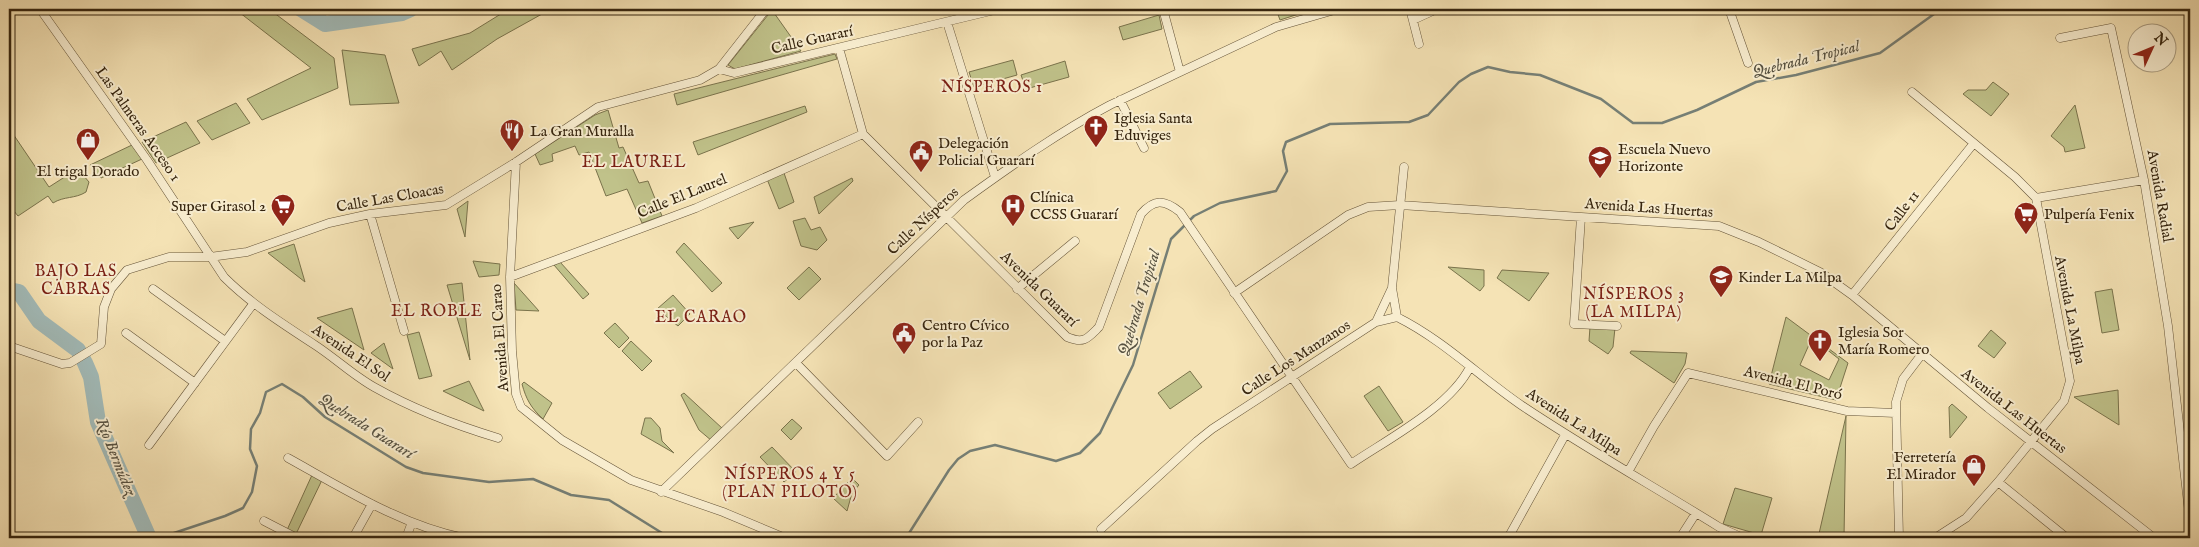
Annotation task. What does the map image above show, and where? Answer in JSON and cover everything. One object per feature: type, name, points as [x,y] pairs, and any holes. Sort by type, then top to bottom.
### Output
[{"type":"street","name":"Las Palmeras Acceso 1","points":[[40,9],[147,160],[210,256]]},
{"type":"street","name":"Calle Las Cloacas","points":[[9,346],[52,362],[70,363],[101,344],[104,307],[111,289],[127,270],[169,256],[210,256],[247,252],[329,223],[370,214],[446,205],[516,162],[598,107],[700,80],[719,69],[766,9]]},
{"type":"street","name":"Calle Guararí","points":[[719,69],[734,73],[947,22],[983,11],[999,9]]},
{"type":"street","points":[[1163,9],[1180,72]]},
{"type":"street","name":"Calle Nísperos","points":[[661,492],[964,200],[995,177],[1087,117],[1120,100],[1276,27],[1338,9]]},
{"type":"street","points":[[1410,9],[1419,44]]},
{"type":"street","points":[[1413,20],[1437,9]]},
{"type":"street","points":[[1729,9],[1748,63]]},
{"type":"street","points":[[947,22],[995,177]]},
{"type":"street","name":"Avenida Radial","points":[[2060,38],[2111,28],[2144,180],[2168,326],[2190,521]]},
{"type":"street","points":[[840,48],[863,134]]},
{"type":"street","points":[[1912,92],[2015,177],[2036,198],[2144,180]]},
{"type":"street","points":[[1120,100],[1144,148]]},
{"type":"street","name":"Avenida Guararí","points":[[863,134],[1017,289],[1067,337],[1078,341],[1087,338],[1099,327],[1141,214],[1150,204],[1161,202],[1171,205],[1180,212],[1234,294],[1352,464],[1439,404],[1453,392],[1470,367]]},
{"type":"street","name":"Calle El Laurel","points":[[510,277],[696,208],[863,134]]},
{"type":"street","name":"Calle 11","points":[[1852,295],[1974,143]]},
{"type":"street","name":"Avenida El Carao","points":[[516,162],[510,277],[512,351],[516,394],[521,407],[562,440],[631,480],[720,511],[785,538]]},
{"type":"street","points":[[1397,318],[1392,288],[1404,167]]},
{"type":"street","name":"Avenida La Milpa","points":[[1935,538],[1966,518],[1998,482],[2064,400],[2070,381],[2036,198]]},
{"type":"street","name":"Avenida Las Huertas","points":[[1234,294],[1348,215],[1368,207],[1400,205],[1719,226],[1759,242],[1820,272],[1852,295],[1922,354],[2154,538]]},
{"type":"street","points":[[370,214],[404,331]]},
{"type":"street","points":[[1581,217],[1574,324],[1617,326]]},
{"type":"street","points":[[1017,289],[1075,241]]},
{"type":"street","name":"Avenida El Sol","points":[[210,256],[224,276],[253,304],[327,353],[373,387],[420,410],[498,438]]},
{"type":"street","points":[[1376,322],[1392,288]]},
{"type":"street","points":[[153,289],[225,341]]},
{"type":"street","points":[[150,445],[253,304]]},
{"type":"street","name":"Avenida La Milpa","points":[[1397,318],[1446,347],[1470,367],[1565,435],[1696,513],[1743,538]]},
{"type":"street","name":"Calle Los Manzanos","points":[[1101,529],[1197,441],[1376,322],[1397,318]]},
{"type":"street","points":[[126,333],[195,383]]},
{"type":"street","points":[[1899,538],[1896,402],[1903,378],[1922,354]]},
{"type":"street","points":[[796,363],[887,456],[918,422]]},
{"type":"street","name":"Avenida El Poró","points":[[1628,472],[1686,374],[1691,372],[1847,411],[1895,413]]},
{"type":"street","points":[[1508,538],[1565,435]]},
{"type":"street","points":[[288,458],[372,504],[412,522],[464,538]]},
{"type":"street","points":[[1998,482],[2067,538]]},
{"type":"street","points":[[353,538],[372,504]]},
{"type":"street","points":[[1680,538],[1696,513]]},
{"type":"street","points":[[264,520],[297,538]]},
{"type":"street","points":[[406,538],[412,522]]},
{"type":"green space","points":[[235,9],[269,9],[334,58],[338,88],[262,120],[247,99],[311,68]]},
{"type":"green space","points":[[527,9],[551,9],[497,39],[452,70],[441,51],[419,66],[412,49],[470,33],[504,12]]},
{"type":"green space","points":[[1276,9],[1304,9],[1305,12],[1280,20]]},
{"type":"green space","points":[[772,10],[801,51],[735,69],[728,65]]},
{"type":"green space","points":[[1159,15],[1162,29],[1123,40],[1119,27]]},
{"type":"green space","points":[[342,50],[385,55],[399,103],[350,105]]},
{"type":"green space","points":[[835,54],[837,59],[677,105],[674,94]]},
{"type":"green space","points":[[1013,60],[1017,75],[974,87],[969,72]]},
{"type":"green space","points":[[1065,61],[1069,77],[1026,89],[1021,75]]},
{"type":"green space","points":[[1993,82],[2009,94],[1991,116],[1963,94],[1968,90],[1986,90]]},
{"type":"green space","points":[[236,103],[250,123],[212,140],[197,121]]},
{"type":"green space","points":[[2075,105],[2085,148],[2065,152],[2064,147],[2051,136]]},
{"type":"green space","points":[[805,106],[807,112],[698,155],[693,142]]},
{"type":"green space","points":[[608,110],[619,148],[623,147],[639,183],[648,181],[662,216],[642,223],[627,189],[606,196],[589,152],[579,155],[575,146],[552,154],[553,161],[540,165],[535,154],[595,115]]},
{"type":"green space","points":[[186,122],[200,143],[156,163],[142,142]]},
{"type":"green space","points":[[9,128],[49,187],[74,171],[83,175],[89,182],[86,192],[53,203],[48,196],[18,216],[9,205]]},
{"type":"green space","points":[[132,145],[142,159],[101,178],[90,165]]},
{"type":"green space","points":[[784,173],[794,202],[779,209],[767,179]]},
{"type":"green space","points":[[852,178],[853,181],[819,214],[814,197]]},
{"type":"green space","points":[[468,201],[465,237],[457,209]]},
{"type":"green space","points":[[805,218],[811,230],[820,227],[827,240],[817,250],[801,246],[793,221]]},
{"type":"green space","points":[[754,222],[738,239],[729,228]]},
{"type":"green space","points":[[684,243],[722,283],[712,292],[676,252]]},
{"type":"green space","points":[[294,244],[305,282],[268,253]]},
{"type":"green space","points":[[473,261],[500,264],[499,275],[479,277]]},
{"type":"green space","points":[[560,262],[589,294],[583,299],[554,265]]},
{"type":"green space","points":[[809,267],[821,279],[799,300],[787,288]]},
{"type":"green space","points":[[1448,267],[1484,270],[1484,286],[1480,291]]},
{"type":"green space","points":[[1502,270],[1549,273],[1529,301],[1497,278]]},
{"type":"green space","points":[[462,283],[470,360],[447,285]]},
{"type":"green space","points":[[514,283],[539,311],[516,310]]},
{"type":"green space","points":[[2112,289],[2119,330],[2102,333],[2095,292]]},
{"type":"green space","points":[[673,295],[690,314],[678,326],[657,309]]},
{"type":"green space","points":[[352,308],[364,350],[317,318]]},
{"type":"green space","points":[[1786,317],[1848,363],[1836,400],[1769,384]],"holes":[[[1812,338],[1839,359],[1829,380],[1800,365]]]},
{"type":"green space","points":[[615,323],[629,338],[619,348],[604,333]]},
{"type":"green space","points":[[1590,327],[1615,328],[1613,347],[1608,354],[1589,341]]},
{"type":"green space","points":[[1991,330],[2006,343],[1994,358],[1978,346]]},
{"type":"green space","points":[[419,332],[432,376],[419,379],[407,335]]},
{"type":"green space","points":[[631,341],[652,361],[642,371],[622,351]]},
{"type":"green space","points":[[384,343],[393,369],[371,353]]},
{"type":"green space","points":[[1631,351],[1687,353],[1685,364],[1674,383],[1630,353]]},
{"type":"green space","points":[[1190,371],[1202,387],[1170,409],[1158,393]]},
{"type":"green space","points":[[469,381],[484,411],[443,391]]},
{"type":"green space","points":[[524,382],[552,403],[543,419],[527,399],[522,384]]},
{"type":"green space","points":[[1379,386],[1403,422],[1388,431],[1364,396]]},
{"type":"green space","points":[[2118,390],[2119,425],[2074,397]]},
{"type":"green space","points":[[684,393],[723,429],[712,441],[699,430],[681,395]]},
{"type":"green space","points":[[1952,404],[1967,417],[1950,438],[1949,407]]},
{"type":"green space","points":[[1846,416],[1844,538],[1818,538]]},
{"type":"green space","points":[[645,418],[651,418],[660,428],[662,441],[674,453],[641,434]]},
{"type":"green space","points":[[792,419],[802,428],[791,440],[781,430]]},
{"type":"green space","points":[[772,447],[796,472],[784,482],[760,457]]},
{"type":"green space","points":[[312,475],[322,480],[296,534],[287,530]]},
{"type":"green space","points":[[852,478],[859,485],[852,493],[847,511],[833,498]]},
{"type":"green space","points":[[1735,488],[1772,498],[1761,535],[1723,524]]},
{"type":"waterway","points":[[301,9],[325,24],[402,13],[411,9]]},
{"type":"waterway","name":"Quebrada Tropical","points":[[906,538],[949,470],[958,459],[970,451],[995,445],[1056,461],[1080,453],[1100,433],[1133,365],[1171,239],[1194,216],[1220,203],[1276,191],[1287,171],[1283,151],[1286,142],[1330,124],[1409,122],[1428,115],[1459,82],[1471,74],[1488,67],[1510,72],[1540,75],[1601,99],[1633,123],[1662,123],[1697,110],[1756,82],[1796,75],[1880,53],[1941,9]]},
{"type":"waterway","name":"Quebrada Tropical","points":[[2157,9],[2190,14]]},
{"type":"waterway","name":"Río Bermúdez","points":[[9,290],[19,292],[39,321],[78,350],[91,377],[98,422],[149,538]]},
{"type":"waterway","name":"Quebrada Guararí","points":[[159,538],[243,508],[252,492],[257,466],[250,449],[251,429],[260,413],[266,392],[282,384],[303,397],[325,417],[406,467],[423,473],[489,482],[533,479],[571,495],[609,500],[662,533],[690,538]]},
{"type":"place","name":"Iglesia Santa Eduviges","points":[[1096,148]]},
{"type":"place","name":"La Gran Muralla","points":[[512,152]]},
{"type":"place","name":"El trigal Dorado","points":[[88,161]]},
{"type":"place","name":"Delegación Policial Guararí","points":[[921,173]]},
{"type":"place","name":"Escuela Nuevo Horizonte","points":[[1600,179]]},
{"type":"place","name":"Super Girasol 2","points":[[283,227]]},
{"type":"place","name":"Clínica CCSS Guararí","points":[[1013,227]]},
{"type":"place","name":"Pulpería Fenix","points":[[2026,235]]},
{"type":"place","name":"Kinder La Milpa","points":[[1721,298]]},
{"type":"place","name":"Centro Cívico por la Paz","points":[[904,355]]},
{"type":"place","name":"Iglesia Sor María Romero","points":[[1820,362]]},
{"type":"place","name":"Ferretería El Mirador","points":[[1974,487]]},
{"type":"district","name":"NÍSPEROS 1","points":[[992,88]]},
{"type":"district","name":"EL LAUREL","points":[[634,163]]},
{"type":"district","name":"BAJO LAS CABRAS","points":[[76,281]]},
{"type":"district","name":"NÍSPEROS 3 (LA MILPA)","points":[[1634,304]]},
{"type":"district","name":"EL ROBLE","points":[[437,312]]},
{"type":"district","name":"EL CARAO","points":[[701,318]]},
{"type":"district","name":"NÍSPEROS 4 Y 5 (PLAN PILOTO)","points":[[790,484]]}]
